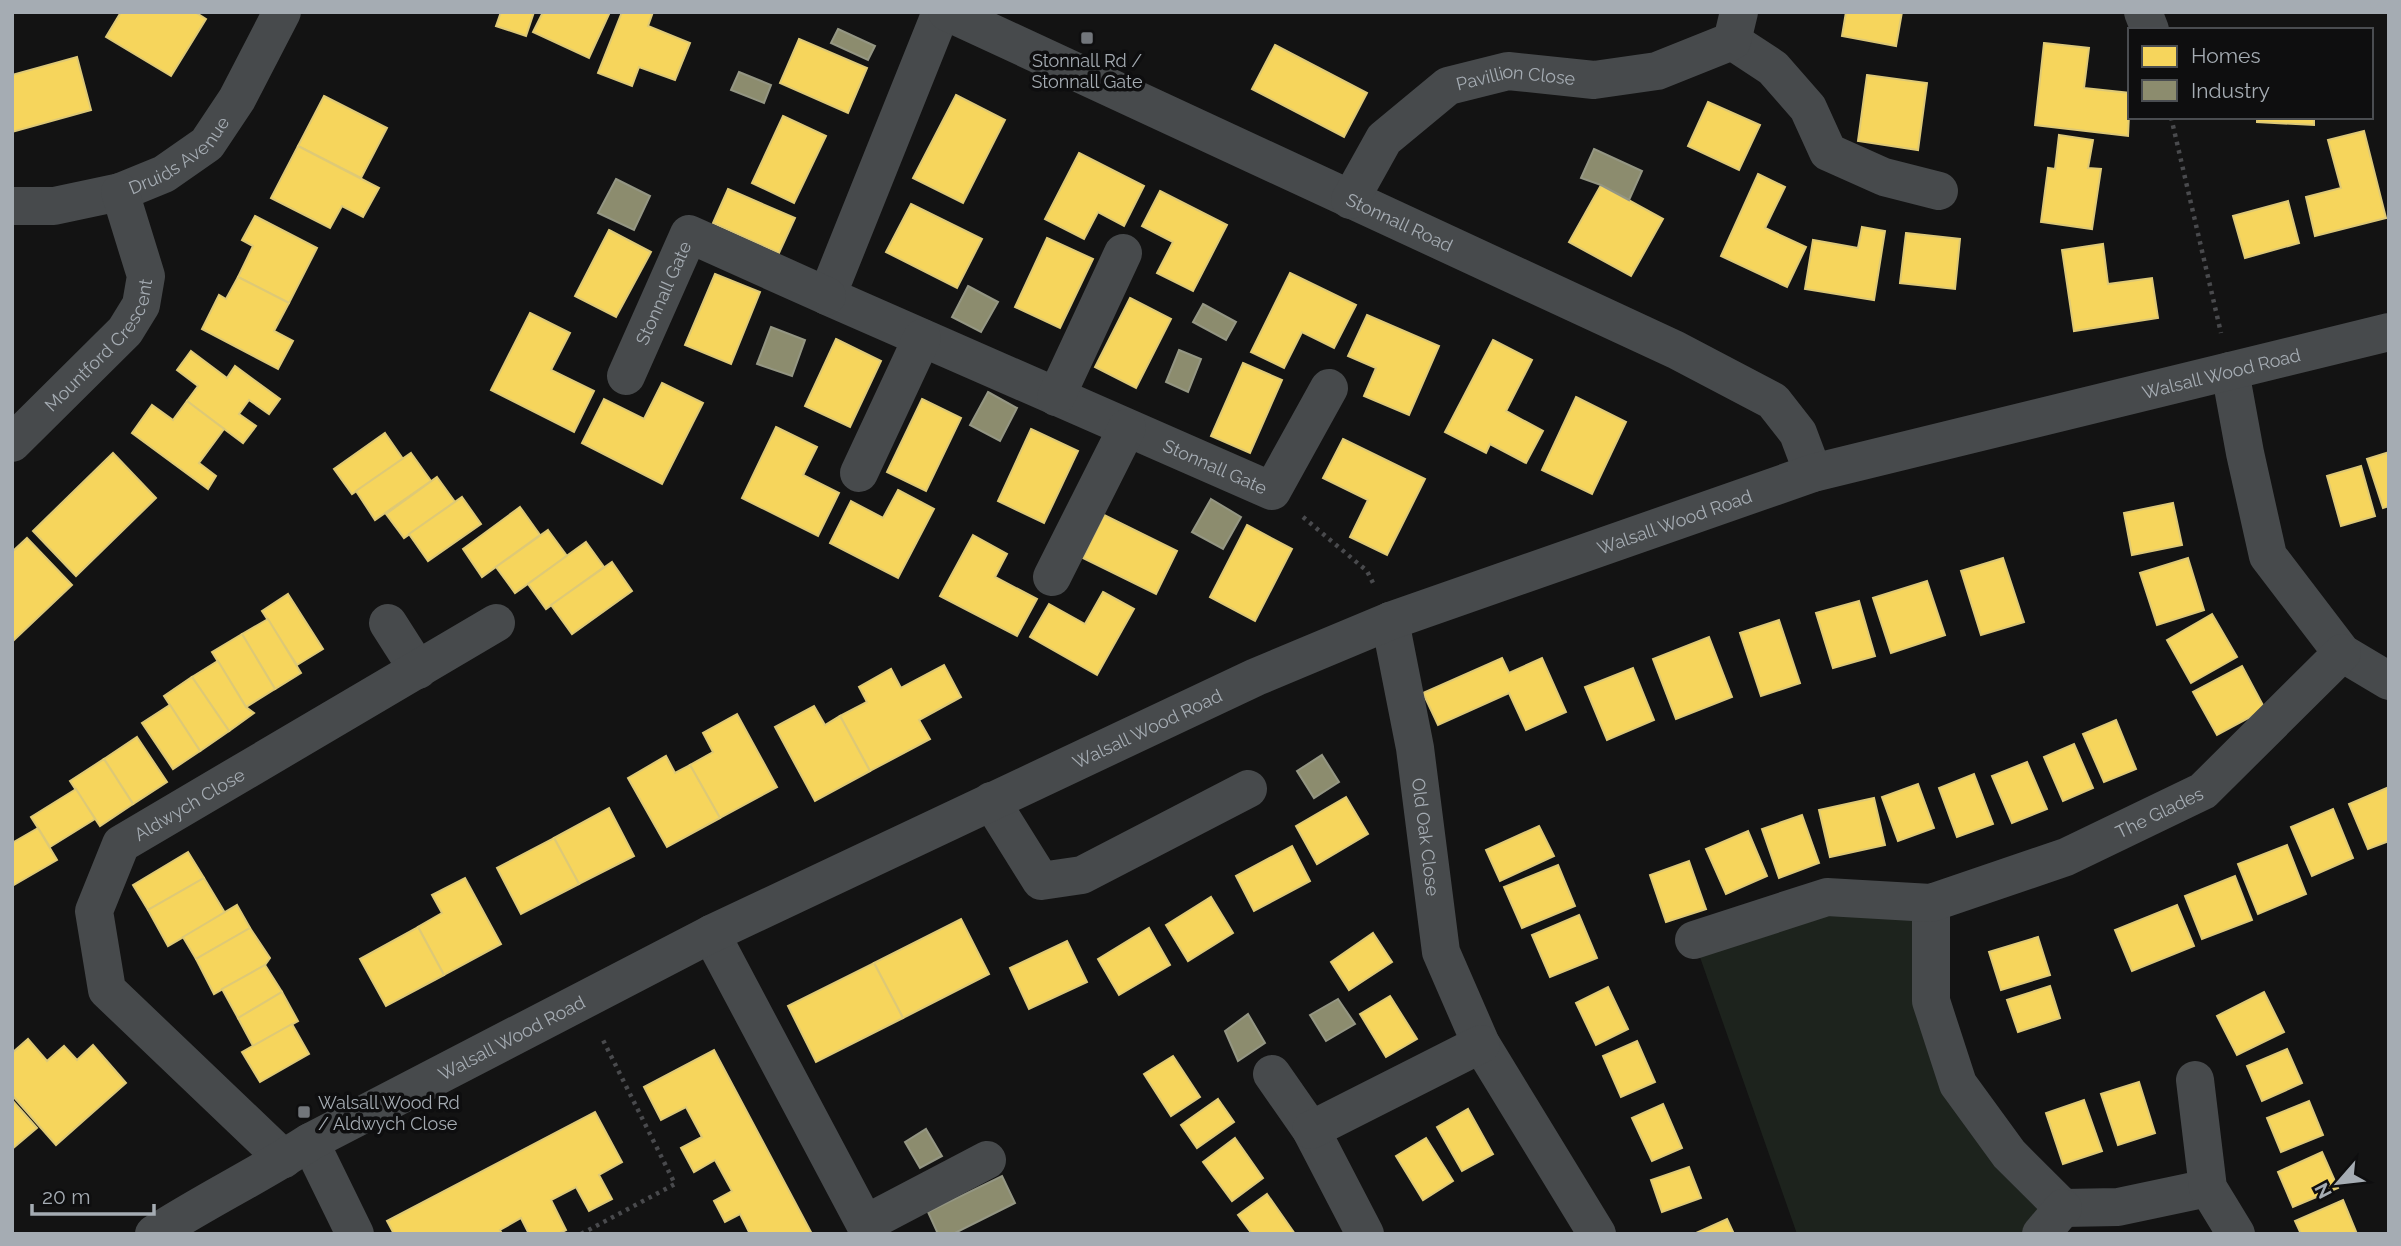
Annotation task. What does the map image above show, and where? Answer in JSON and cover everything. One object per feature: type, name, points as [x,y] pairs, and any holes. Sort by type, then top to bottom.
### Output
[{"type":"street","name":"Druids Avenue","points":[[12,206],[54,205],[120,192],[164,174],[207,145],[237,99],[282,12]]},
{"type":"street","points":[[827,296],[941,12]]},
{"type":"street","name":"Stonnall Road","points":[[947,12],[1676,350],[1773,401],[1798,433],[1813,473]]},
{"type":"street","name":"Pavillion Close","points":[[1350,200],[1384,139],[1448,86],[1508,71],[1594,80],[1657,71],[1735,27],[1808,108],[1828,152],[1884,177],[1939,191]]},
{"type":"street","name":"Mountford Crescent","points":[[12,443],[125,331],[141,305],[146,276],[120,192]]},
{"type":"street","name":"Stonnall Gate","points":[[626,376],[689,234],[1272,491],[1329,388]]},
{"type":"street","points":[[1056,397],[1123,253]]},
{"type":"street","name":"Walsall Wood Road","points":[[154,1234],[202,1203],[297,1151],[711,934],[1256,677],[1390,621],[1813,473],[2389,332]]},
{"type":"street","points":[[859,472],[922,338]]},
{"type":"street","points":[[2230,371],[2268,556],[2342,653],[2389,681]]},
{"type":"street","points":[[1052,577],[1127,428]]},
{"type":"street","name":"Old Oak Close","points":[[1390,621],[1415,748],[1441,952],[1480,1044],[1597,1234]]},
{"type":"street","name":"Aldwych Close","points":[[297,1151],[107,990],[94,911],[121,844],[496,622]]},
{"type":"street","points":[[388,623],[418,670]]},
{"type":"street","name":"The Glades","points":[[1694,940],[1827,897],[1931,903],[2066,857],[2203,791],[2342,653]]},
{"type":"street","points":[[991,801],[1041,881],[1082,875],[1248,789]]},
{"type":"street","points":[[1931,903],[1931,1001],[1958,1084],[2009,1154],[2052,1221],[2208,1188]]},
{"type":"street","points":[[711,934],[865,1223],[987,1160]]},
{"type":"street","points":[[1311,1130],[1480,1044]]},
{"type":"street","points":[[1272,1074],[1311,1130],[1365,1234]]},
{"type":"street","points":[[2194,1080],[2208,1188],[2236,1234]]},
{"type":"street","points":[[297,1151],[355,1234]]},
{"type":"path","points":[[2171,119],[2230,371]]},
{"type":"path","points":[[1272,491],[1367,571],[1390,621]]},
{"type":"path","points":[[581,1234],[675,1184],[583,1000]]},
{"type":"shaded area","points":[[1827,897],[1931,903],[1958,1084],[2063,1208],[2041,1234],[1797,1234],[1694,940]]},
{"type":"building: Homes","points":[[121,12],[195,12],[206,19],[171,76],[106,37]]},
{"type":"building: Homes","points":[[501,12],[534,12],[526,36],[496,26]]},
{"type":"building: Homes","points":[[543,12],[610,12],[589,58],[533,32]]},
{"type":"building: Homes","points":[[622,12],[653,12],[648,26],[690,43],[675,80],[639,67],[632,86],[598,73]]},
{"type":"building: Homes","points":[[1846,12],[1902,12],[1896,46],[1842,36]]},
{"type":"building: Homes","points":[[799,39],[867,68],[848,113],[780,83]]},
{"type":"building: Homes","points":[[2044,43],[2089,48],[2084,88],[2128,93],[2128,136],[2035,125]]},
{"type":"building: Homes","points":[[1275,45],[1367,93],[1344,137],[1252,89]]},
{"type":"building: Homes","points":[[77,57],[91,110],[12,132],[12,75]]},
{"type":"building: Homes","points":[[1867,75],[1927,83],[1918,150],[1858,141]]},
{"type":"building: Homes","points":[[956,95],[1005,120],[963,203],[913,178]]},
{"type":"building: Homes","points":[[324,96],[387,128],[361,178],[298,146]]},
{"type":"building: Homes","points":[[1708,102],[1760,125],[1739,170],[1688,146]]},
{"type":"building: Homes","points":[[783,116],[826,136],[794,203],[752,183]]},
{"type":"building: Homes","points":[[2257,119],[2314,119],[2314,125],[2257,122]]},
{"type":"building: Homes","points":[[2364,131],[2386,218],[2315,236],[2306,197],[2341,188],[2328,140]]},
{"type":"building: Homes","points":[[2059,135],[2093,140],[2088,168],[2101,169],[2092,229],[2041,222],[2048,168],[2055,169]]},
{"type":"building: Homes","points":[[298,146],[379,188],[363,217],[342,206],[330,228],[271,198]]},
{"type":"building: Homes","points":[[1079,153],[1144,186],[1124,226],[1098,212],[1084,239],[1045,219]]},
{"type":"building: Homes","points":[[1758,174],[1785,187],[1765,228],[1806,247],[1787,287],[1721,256]]},
{"type":"building: Homes","points":[[1601,185],[1663,219],[1631,276],[1569,242]]},
{"type":"building: Homes","points":[[728,189],[795,218],[779,253],[713,223]]},
{"type":"building: Homes","points":[[1160,191],[1227,225],[1193,291],[1157,273],[1173,242],[1142,226]]},
{"type":"building: Homes","points":[[2288,201],[2299,243],[2245,258],[2233,216]]},
{"type":"building: Homes","points":[[911,204],[982,239],[957,288],[886,252]]},
{"type":"building: Homes","points":[[255,216],[317,248],[289,303],[238,277],[253,246],[242,240]]},
{"type":"building: Homes","points":[[1862,227],[1885,231],[1874,300],[1805,289],[1813,240],[1858,248]]},
{"type":"building: Homes","points":[[609,230],[651,252],[616,317],[575,296]]},
{"type":"building: Homes","points":[[1906,233],[1960,239],[1955,289],[1900,283]]},
{"type":"building: Homes","points":[[1047,238],[1093,259],[1060,328],[1015,307]]},
{"type":"building: Homes","points":[[2103,244],[2108,284],[2152,278],[2158,318],[2074,331],[2062,250]]},
{"type":"building: Homes","points":[[1290,273],[1356,305],[1334,348],[1302,332],[1284,368],[1251,352]]},
{"type":"building: Homes","points":[[715,274],[760,292],[731,364],[685,345]]},
{"type":"building: Homes","points":[[238,277],[289,303],[274,331],[293,341],[278,369],[202,329],[219,295],[226,299]]},
{"type":"building: Homes","points":[[1130,298],[1171,319],[1136,388],[1095,367]]},
{"type":"building: Homes","points":[[530,313],[570,333],[551,370],[594,391],[574,432],[491,390]]},
{"type":"building: Homes","points":[[1367,315],[1439,346],[1409,415],[1364,396],[1376,368],[1348,356]]},
{"type":"building: Homes","points":[[836,339],[881,361],[850,427],[805,406]]},
{"type":"building: Homes","points":[[1493,340],[1532,360],[1506,411],[1543,431],[1526,463],[1490,444],[1486,453],[1445,432]]},
{"type":"building: Homes","points":[[191,351],[227,378],[235,366],[280,399],[269,414],[249,400],[239,414],[256,426],[243,443],[187,401],[198,386],[177,370]]},
{"type":"building: Homes","points":[[1243,363],[1282,380],[1250,453],[1211,436]]},
{"type":"building: Homes","points":[[662,383],[703,403],[662,484],[582,443],[604,399],[644,419]]},
{"type":"building: Homes","points":[[1576,397],[1626,422],[1592,494],[1542,470]]},
{"type":"building: Homes","points":[[922,399],[961,418],[926,491],[887,472]]},
{"type":"building: Homes","points":[[187,401],[224,429],[199,463],[216,476],[208,489],[132,433],[152,405],[173,420]]},
{"type":"building: Homes","points":[[776,427],[817,447],[803,475],[839,493],[818,536],[742,498]]},
{"type":"building: Homes","points":[[1031,429],[1078,451],[1044,523],[998,501]]},
{"type":"building: Homes","points":[[385,433],[403,459],[352,494],[334,469]]},
{"type":"building: Homes","points":[[1343,439],[1425,479],[1387,555],[1350,537],[1368,500],[1323,478]]},
{"type":"building: Homes","points":[[2389,452],[2389,506],[2383,508],[2367,459]]},
{"type":"building: Homes","points":[[113,453],[156,498],[76,576],[33,531]]},
{"type":"building: Homes","points":[[411,453],[431,481],[375,520],[356,491]]},
{"type":"building: Homes","points":[[2361,466],[2375,516],[2341,526],[2327,476]]},
{"type":"building: Homes","points":[[437,477],[455,502],[404,538],[386,514]]},
{"type":"building: Homes","points":[[898,490],[934,509],[898,578],[830,543],[851,501],[883,518]]},
{"type":"building: Homes","points":[[462,497],[481,524],[428,561],[409,534]]},
{"type":"building: Homes","points":[[2173,503],[2182,545],[2132,555],[2124,513]]},
{"type":"building: Homes","points":[[520,507],[540,535],[482,577],[463,549]]},
{"type":"building: Homes","points":[[1104,515],[1177,551],[1156,594],[1083,558]]},
{"type":"building: Homes","points":[[1247,525],[1292,549],[1255,621],[1210,597]]},
{"type":"building: Homes","points":[[548,530],[567,556],[515,593],[496,567]]},
{"type":"building: Homes","points":[[973,535],[1007,554],[995,577],[1037,599],[1017,636],[940,596]]},
{"type":"building: Homes","points":[[27,538],[72,585],[12,642],[12,552]]},
{"type":"building: Homes","points":[[586,542],[604,567],[546,609],[528,584]]},
{"type":"building: Homes","points":[[2003,558],[2024,622],[1981,635],[1961,571]]},
{"type":"building: Homes","points":[[2188,558],[2204,610],[2157,625],[2140,573]]},
{"type":"building: Homes","points":[[612,562],[632,591],[572,634],[551,605]]},
{"type":"building: Homes","points":[[1927,581],[1945,635],[1891,653],[1873,598]]},
{"type":"building: Homes","points":[[1103,592],[1134,609],[1097,675],[1030,637],[1049,604],[1085,624]]},
{"type":"building: Homes","points":[[288,594],[323,649],[297,665],[262,611]]},
{"type":"building: Homes","points":[[1859,601],[1875,656],[1833,668],[1816,613]]},
{"type":"building: Homes","points":[[2212,614],[2237,657],[2191,683],[2167,640]]},
{"type":"building: Homes","points":[[268,619],[301,673],[275,689],[242,634]]},
{"type":"building: Homes","points":[[1779,620],[1800,683],[1761,696],[1740,633]]},
{"type":"building: Homes","points":[[242,634],[275,689],[246,707],[212,652]]},
{"type":"building: Homes","points":[[1709,637],[1732,697],[1676,719],[1653,659]]},
{"type":"building: Homes","points":[[1502,658],[1509,673],[1542,658],[1566,712],[1526,730],[1509,693],[1438,725],[1423,693]]},
{"type":"building: Homes","points":[[218,661],[246,707],[254,713],[229,731],[192,677]]},
{"type":"building: Homes","points":[[944,665],[961,697],[919,720],[930,739],[870,771],[840,716],[867,702],[859,687],[891,669],[901,688]]},
{"type":"building: Homes","points":[[2242,666],[2265,709],[2217,735],[2193,692]]},
{"type":"building: Homes","points":[[1633,668],[1654,720],[1607,740],[1585,687]]},
{"type":"building: Homes","points":[[192,677],[229,731],[200,751],[164,696]]},
{"type":"building: Homes","points":[[170,705],[200,751],[173,769],[142,723]]},
{"type":"building: Homes","points":[[814,706],[825,725],[840,716],[870,771],[815,801],[775,727]]},
{"type":"building: Homes","points":[[737,714],[777,787],[720,818],[690,765],[713,752],[703,733]]},
{"type":"building: Homes","points":[[2116,720],[2136,769],[2104,782],[2083,734]]},
{"type":"building: Homes","points":[[137,737],[167,782],[133,804],[104,759]]},
{"type":"building: Homes","points":[[2074,744],[2093,788],[2063,801],[2044,757]]},
{"type":"building: Homes","points":[[666,756],[675,773],[690,765],[720,818],[667,847],[628,778]]},
{"type":"building: Homes","points":[[104,759],[133,804],[100,826],[70,781]]},
{"type":"building: Homes","points":[[2027,762],[2047,809],[2012,823],[1992,776]]},
{"type":"building: Homes","points":[[1974,774],[1993,824],[1957,837],[1939,788]]},
{"type":"building: Homes","points":[[1918,784],[1934,828],[1898,841],[1882,797]]},
{"type":"building: Homes","points":[[2389,787],[2389,841],[2368,849],[2349,804]]},
{"type":"building: Homes","points":[[76,789],[95,819],[50,847],[31,817]]},
{"type":"building: Homes","points":[[1346,797],[1368,834],[1317,864],[1296,826]]},
{"type":"building: Homes","points":[[1874,798],[1885,845],[1830,857],[1819,810]]},
{"type":"building: Homes","points":[[609,808],[634,856],[579,884],[554,838]]},
{"type":"building: Homes","points":[[2333,809],[2353,858],[2312,876],[2291,827]]},
{"type":"building: Homes","points":[[1802,815],[1819,863],[1779,878],[1762,829]]},
{"type":"building: Homes","points":[[1539,826],[1554,856],[1500,881],[1486,850]]},
{"type":"building: Homes","points":[[38,828],[57,860],[12,886],[12,843]]},
{"type":"building: Homes","points":[[1748,831],[1767,876],[1726,894],[1706,849]]},
{"type":"building: Homes","points":[[554,838],[579,884],[521,914],[497,868]]},
{"type":"building: Homes","points":[[2287,845],[2306,894],[2258,914],[2238,864]]},
{"type":"building: Homes","points":[[1292,846],[1310,881],[1254,911],[1236,876]]},
{"type":"building: Homes","points":[[188,852],[204,878],[148,910],[133,885]]},
{"type":"building: Homes","points":[[1689,861],[1706,909],[1666,922],[1650,875]]},
{"type":"building: Homes","points":[[1558,865],[1575,906],[1522,928],[1504,887]]},
{"type":"building: Homes","points":[[2235,876],[2252,920],[2202,939],[2185,896]]},
{"type":"building: Homes","points":[[204,878],[225,913],[168,946],[148,910]]},
{"type":"building: Homes","points":[[465,878],[501,944],[444,975],[418,927],[442,913],[432,895]]},
{"type":"building: Homes","points":[[1211,897],[1233,933],[1188,961],[1166,925]]},
{"type":"building: Homes","points":[[237,905],[250,928],[196,959],[183,937]]},
{"type":"building: Homes","points":[[2177,905],[2194,946],[2132,971],[2115,930]]},
{"type":"building: Homes","points":[[1579,915],[1597,958],[1550,977],[1532,935]]},
{"type":"building: Homes","points":[[961,919],[989,974],[903,1018],[874,963]]},
{"type":"building: Homes","points":[[418,927],[444,975],[386,1006],[360,959]]},
{"type":"building: Homes","points":[[250,928],[270,958],[265,965],[214,994],[196,959]]},
{"type":"building: Homes","points":[[1149,928],[1170,965],[1119,995],[1098,959]]},
{"type":"building: Homes","points":[[1373,933],[1392,962],[1349,990],[1331,962]]},
{"type":"building: Homes","points":[[2038,937],[2050,975],[2001,990],[1989,952]]},
{"type":"building: Homes","points":[[1067,941],[1087,982],[1029,1009],[1010,968]]},
{"type":"building: Homes","points":[[874,963],[903,1018],[816,1062],[788,1006]]},
{"type":"building: Homes","points":[[265,965],[282,992],[238,1018],[222,989]]},
{"type":"building: Homes","points":[[2050,986],[2060,1018],[2018,1032],[2007,1000]]},
{"type":"building: Homes","points":[[1608,987],[1628,1029],[1596,1045],[1576,1003]]},
{"type":"building: Homes","points":[[282,992],[298,1021],[253,1046],[238,1018]]},
{"type":"building: Homes","points":[[2264,992],[2284,1032],[2237,1055],[2217,1016]]},
{"type":"building: Homes","points":[[1390,996],[1417,1039],[1386,1057],[1360,1014]]},
{"type":"building: Homes","points":[[292,1024],[309,1054],[260,1082],[242,1052]]},
{"type":"building: Homes","points":[[28,1039],[47,1061],[64,1046],[77,1060],[93,1045],[126,1083],[56,1145],[12,1095],[12,1053]]},
{"type":"building: Homes","points":[[1637,1041],[1655,1082],[1621,1097],[1603,1056]]},
{"type":"building: Homes","points":[[2287,1049],[2302,1083],[2262,1101],[2247,1066]]},
{"type":"building: Homes","points":[[714,1050],[812,1234],[750,1234],[740,1214],[725,1222],[714,1201],[732,1191],[715,1160],[694,1172],[681,1148],[702,1137],[686,1107],[661,1120],[644,1087]]},
{"type":"building: Homes","points":[[1173,1056],[1200,1097],[1171,1116],[1144,1074]]},
{"type":"building: Homes","points":[[2139,1082],[2155,1133],[2118,1145],[2101,1094]]},
{"type":"building: Homes","points":[[1218,1099],[1234,1122],[1197,1148],[1181,1125]]},
{"type":"building: Homes","points":[[12,1100],[37,1128],[12,1149]]},
{"type":"building: Homes","points":[[2084,1100],[2102,1151],[2063,1164],[2046,1113]]},
{"type":"building: Homes","points":[[2309,1101],[2323,1135],[2281,1152],[2267,1118]]},
{"type":"building: Homes","points":[[1663,1104],[1682,1148],[1652,1161],[1632,1118]]},
{"type":"building: Homes","points":[[1468,1109],[1493,1154],[1462,1171],[1437,1127]]},
{"type":"building: Homes","points":[[595,1112],[622,1162],[599,1175],[612,1199],[589,1211],[576,1187],[551,1200],[566,1230],[558,1234],[529,1234],[521,1218],[500,1230],[502,1234],[394,1234],[387,1221]]},
{"type":"building: Homes","points":[[1235,1138],[1263,1178],[1232,1201],[1203,1162]]},
{"type":"building: Homes","points":[[1426,1138],[1453,1181],[1423,1200],[1396,1156]]},
{"type":"building: Homes","points":[[2322,1152],[2338,1188],[2293,1207],[2278,1172]]},
{"type":"building: Homes","points":[[1689,1167],[1701,1198],[1662,1212],[1651,1180]]},
{"type":"building: Homes","points":[[1267,1194],[1295,1234],[1252,1234],[1238,1215]]},
{"type":"building: Homes","points":[[2343,1200],[2357,1234],[2301,1234],[2295,1221]]},
{"type":"building: Homes","points":[[1727,1219],[1734,1234],[1694,1234]]},
{"type":"building: Industry","points":[[838,29],[875,46],[868,60],[831,43]]},
{"type":"building: Industry","points":[[739,72],[771,85],[764,103],[731,90]]},
{"type":"building: Industry","points":[[1594,149],[1642,171],[1629,200],[1581,178]]},
{"type":"building: Industry","points":[[616,179],[650,196],[634,230],[598,213]]},
{"type":"building: Industry","points":[[968,286],[998,302],[981,332],[952,317]]},
{"type":"building: Industry","points":[[1203,304],[1236,322],[1226,340],[1193,322]]},
{"type":"building: Industry","points":[[771,327],[805,340],[792,376],[757,364]]},
{"type":"building: Industry","points":[[1179,350],[1201,359],[1188,392],[1166,382]]},
{"type":"building: Industry","points":[[988,392],[1017,408],[1000,441],[970,425]]},
{"type":"building: Industry","points":[[1211,499],[1241,517],[1223,549],[1192,532]]},
{"type":"building: Industry","points":[[1322,755],[1339,782],[1314,798],[1297,771]]},
{"type":"building: Industry","points":[[1338,999],[1355,1024],[1326,1041],[1310,1015]]},
{"type":"building: Industry","points":[[1248,1014],[1265,1043],[1238,1061],[1225,1031]]},
{"type":"building: Industry","points":[[926,1129],[942,1156],[920,1168],[905,1142]]},
{"type":"building: Industry","points":[[1002,1176],[1015,1203],[953,1234],[938,1234],[928,1212]]},
{"type":"place","name":"Stonnall Rd / Stonnall Gate","points":[[1087,38]]},
{"type":"place","name":"Walsall Wood Rd / Aldwych Close","points":[[304,1112]]}]
